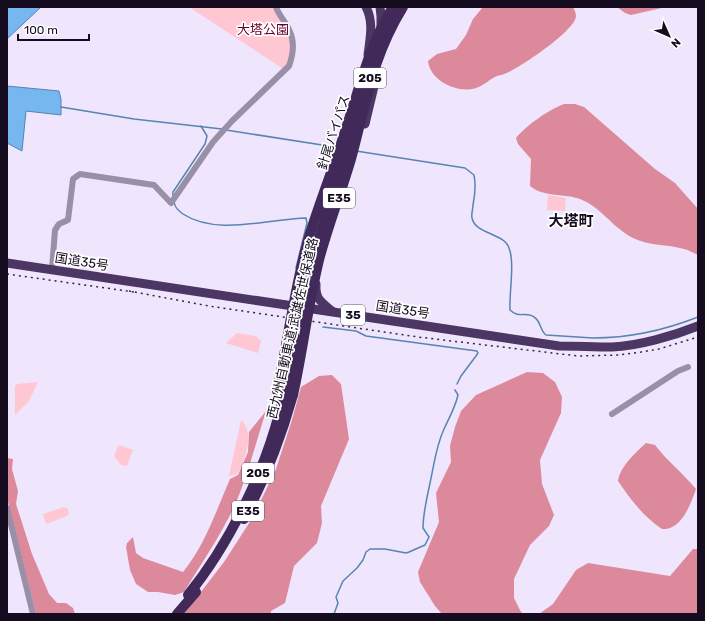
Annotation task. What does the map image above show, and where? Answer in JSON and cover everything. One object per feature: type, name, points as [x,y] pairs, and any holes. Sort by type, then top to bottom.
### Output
[{"type":"highway","name":"205","points":[[366,7],[370,18],[367,64]]},
{"type":"highway","points":[[349,152],[363,90],[373,32],[373,20],[370,7]]},
{"type":"highway","name":"205","points":[[304,287],[298,296],[304,307],[309,304],[312,297],[334,222],[349,152],[379,44],[381,23],[380,7]]},
{"type":"highway","name":"205","points":[[380,59],[392,7]]},
{"type":"highway","name":"西九州自動車道;武雄佐世保道路","points":[[173,614],[202,577],[225,538],[242,500],[265,436],[277,392],[308,240],[349,121],[365,65],[379,32],[392,7]]},
{"type":"highway","name":"西九州自動車道;武雄佐世保道路","points":[[177,614],[193,596],[218,562],[240,526],[251,507],[279,442],[293,394],[320,258],[351,158],[372,74],[384,40],[403,7]]},
{"type":"highway","points":[[274,303],[291,295],[298,287],[304,287],[380,59]]},
{"type":"highway","name":"205","points":[[188,595],[208,569],[225,542],[262,463],[278,416],[285,389],[296,337],[304,287],[320,231],[349,152]]},
{"type":"highway","name":"国道35号","points":[[7,263],[559,346],[613,347],[646,342],[681,333],[698,326]]},
{"type":"highway","points":[[316,284],[317,296],[332,311]]},
{"type":"highway","points":[[251,507],[282,421],[290,385],[296,337]]},
{"type":"street","points":[[52,269],[56,230],[60,224],[68,220],[73,179],[80,174],[154,185],[170,204],[213,142],[289,66],[293,55],[293,43],[290,32],[278,14],[276,7]]},
{"type":"street","points":[[612,414],[678,371],[688,367]]},
{"type":"street","points":[[7,508],[33,614]]},
{"type":"green space","name":"大塔公園","points":[[189,7],[277,7],[293,43],[285,70]]},
{"type":"green space","points":[[548,195],[566,198],[565,211],[547,210]]},
{"type":"green space","points":[[237,333],[256,336],[261,341],[258,353],[226,343]]},
{"type":"green space","points":[[38,382],[29,401],[15,415],[15,386],[17,384]]},
{"type":"green space","points":[[241,420],[247,431],[247,447],[243,462],[237,474],[229,476]]},
{"type":"green space","points":[[119,445],[133,450],[127,466],[121,465],[114,456]]},
{"type":"green space","points":[[64,507],[68,509],[69,513],[67,516],[46,524],[43,514]]},
{"type":"shaded area","points":[[483,7],[573,7],[576,16],[567,30],[558,38],[536,55],[509,72],[497,76],[476,88],[461,89],[453,87],[439,80],[430,68],[428,61],[437,54],[456,49],[466,35],[473,19]]},
{"type":"shaded area","points":[[617,7],[666,7],[631,15],[625,13]]},
{"type":"shaded area","points":[[564,104],[575,104],[584,107],[655,169],[675,183],[698,209],[698,255],[678,247],[639,241],[626,234],[601,212],[580,199],[548,194],[536,190],[530,186],[531,159],[518,144],[516,138],[538,118]]},
{"type":"shaded area","points":[[527,372],[543,373],[555,382],[562,397],[561,413],[540,460],[542,484],[554,515],[549,526],[530,545],[514,579],[514,598],[521,612],[524,614],[442,614],[435,606],[420,582],[418,572],[439,522],[436,493],[451,462],[450,446],[455,427],[461,411],[476,395]]},
{"type":"shaded area","points":[[332,375],[341,384],[349,439],[321,506],[322,523],[317,543],[294,566],[285,603],[271,611],[271,614],[184,614],[224,562],[253,517],[276,469],[301,387],[319,376]]},
{"type":"shaded area","points":[[266,411],[240,494],[217,538],[184,592],[175,595],[148,592],[136,584],[130,570],[126,547],[127,543],[133,537],[136,553],[143,558],[183,572],[198,551],[230,479],[238,475],[248,452],[249,432]]},
{"type":"shaded area","points":[[646,443],[655,445],[696,489],[684,516],[680,521],[668,529],[662,529],[649,519],[618,481],[625,465]]},
{"type":"shaded area","points":[[7,458],[13,459],[12,469],[18,491],[16,504],[32,554],[49,594],[57,603],[66,603],[73,608],[75,614],[36,614],[7,498]]},
{"type":"shaded area","points":[[693,549],[698,549],[698,614],[539,614],[553,604],[576,570],[588,563],[670,576]]},
{"type":"water","points":[[7,7],[41,7],[7,39]]},
{"type":"water","points":[[7,86],[59,91],[61,99],[61,115],[26,111],[22,151],[7,143]]},
{"type":"waterway","points":[[61,107],[134,119],[222,129]]},
{"type":"waterway","points":[[173,197],[173,192],[205,144],[207,136],[201,126]]},
{"type":"waterway","points":[[226,130],[335,147]]},
{"type":"waterway","points":[[356,151],[465,168],[474,175],[475,190],[472,215],[474,223],[484,231],[502,239],[506,243],[511,254],[512,270],[510,310],[519,315],[531,315],[534,317],[546,335],[593,338],[620,337],[673,326],[698,317]]},
{"type":"waterway","points":[[174,202],[176,208],[183,214],[196,221],[211,224],[243,225],[306,218],[307,223],[296,268]]},
{"type":"waterway","points":[[323,327],[356,331],[366,336],[477,351],[478,353],[457,384]]},
{"type":"waterway","points":[[334,614],[338,603],[336,597],[343,581],[357,568],[363,560],[366,552],[370,549],[385,549],[406,553],[425,545],[429,537],[423,528],[425,506],[439,442],[454,409],[458,395],[455,390]]},
{"type":"railway","points":[[7,274],[134,292]]},
{"type":"railway","points":[[129,291],[209,306],[418,337],[578,356],[619,355],[641,352],[659,349],[698,337]]},
{"type":"district","name":"大塔町","points":[[571,221]]}]
